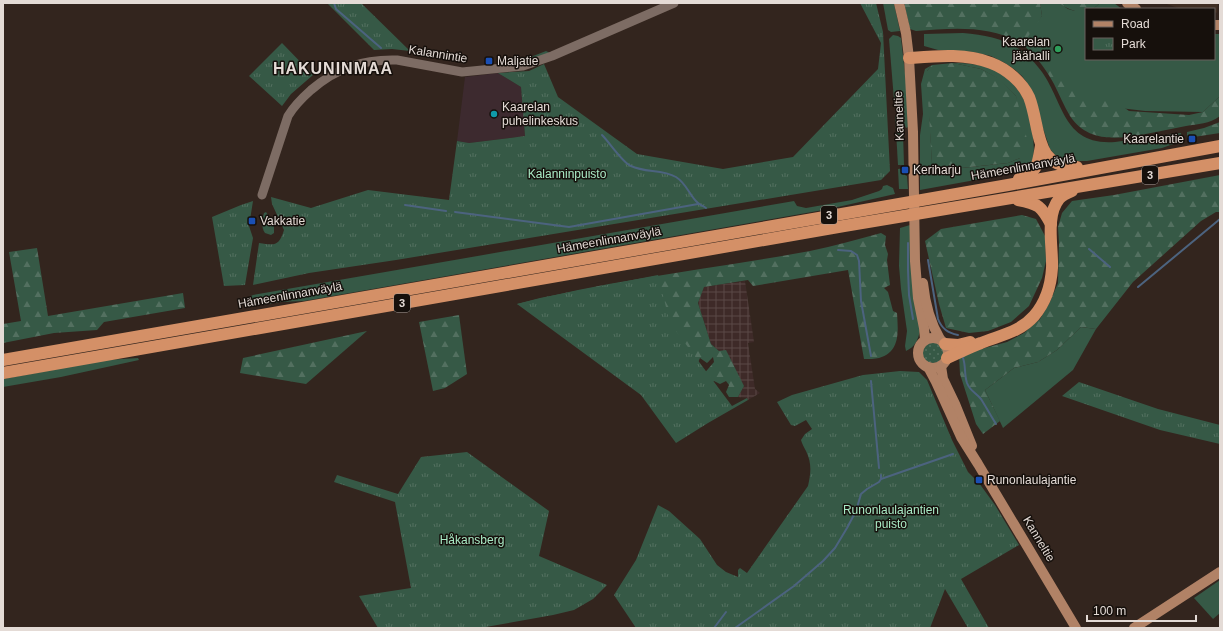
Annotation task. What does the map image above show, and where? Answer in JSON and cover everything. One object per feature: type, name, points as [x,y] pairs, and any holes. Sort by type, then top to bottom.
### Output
[{"type":"highway","points":[[909,58],[974,58],[992,63],[1007,72],[1018,82],[1028,96],[1033,109],[1041,146],[1048,157],[1060,166],[1102,166]]},
{"type":"highway","points":[[1008,185],[1031,174],[1036,167],[1041,146]]},
{"type":"highway","name":"Hämeenlinnanväylä","points":[[3,360],[1008,185],[1102,166],[1220,146]]},
{"type":"highway","name":"3","points":[[3,373],[888,218],[1080,188],[1220,163]]},
{"type":"highway","points":[[944,362],[979,343],[1017,330],[1027,323],[1042,305],[1047,294],[1052,269],[1051,224],[1053,213],[1058,200],[1062,195],[1080,188]]},
{"type":"highway","points":[[1009,198],[1032,202],[1040,207],[1051,224]]},
{"type":"highway","points":[[943,341],[958,344],[971,342],[979,343]]},
{"type":"main road","name":"Kanneltie","points":[[899,3],[906,33],[909,58],[915,229],[914,261],[925,340]]},
{"type":"main road","name":"Kanneltie","points":[[915,229],[928,310],[934,328],[943,341]]},
{"type":"main road","points":[[933,337],[943,341],[948,350],[944,362],[934,368],[928,367],[922,363],[917,353],[919,346],[925,340],[933,337]]},
{"type":"main road","name":"Kanneltie","points":[[944,362],[944,378],[978,464]]},
{"type":"main road","name":"Kanneltie","points":[[928,367],[961,437],[1076,628]]},
{"type":"main road","points":[[1134,628],[1220,572]]},
{"type":"street","name":"Kalannintie","points":[[262,195],[288,116],[306,95],[325,79],[341,70],[362,63],[388,60],[396,60],[462,72],[523,66],[552,56],[674,3]]},
{"type":"shaded area","points":[[1164,3],[1218,3],[1217,13],[1215,12],[1215,8],[1178,8]]},
{"type":"shaded area","points":[[498,73],[521,87],[525,136],[469,143],[457,141],[465,77]]},
{"type":"shaded area","points":[[745,281],[754,342],[748,343],[755,389],[760,393],[748,400],[747,398],[738,397],[744,386],[719,351],[711,344],[698,303],[704,287]]},
{"type":"green space","points":[[327,3],[361,3],[410,51],[392,49],[374,50]]},
{"type":"green space","name":"Kalanninpuisto","points":[[860,3],[876,3],[883,32],[890,171],[881,180],[309,273],[253,285],[259,243],[275,244],[282,236],[284,230],[272,204],[271,197],[311,208],[368,190],[449,200],[457,141],[469,143],[525,136],[521,87],[498,73],[529,71],[544,64],[558,97],[637,154],[723,169],[793,157],[878,69],[881,43]]},
{"type":"green space","points":[[883,3],[894,3],[900,31],[891,32],[888,30]]},
{"type":"green space","points":[[904,3],[1040,3],[1042,16],[1027,38],[1057,63],[1056,70],[1074,92],[1089,97],[1115,101],[1129,111],[1189,115],[1203,112],[1219,97],[1220,87],[1220,116],[1212,121],[1132,136],[1109,138],[1098,136],[1078,126],[1070,116],[1048,74],[1037,59],[1024,46],[1012,39],[986,31],[972,29],[943,29],[916,31],[910,29]]},
{"type":"green space","name":"Kaarelan jäähalli","points":[[1040,3],[1059,3],[1068,9],[1085,11],[1085,60],[1215,60],[1215,34],[1220,34],[1219,97],[1203,112],[1145,111],[1103,106],[1075,99],[1020,40],[1042,16]]},
{"type":"green space","points":[[1059,3],[1100,3],[1094,8],[1085,8],[1085,11],[1072,10]]},
{"type":"green space","points":[[1100,3],[1114,3],[1121,8],[1094,8]]},
{"type":"green space","points":[[963,33],[995,38],[1004,41],[1022,51],[1030,58],[1047,79],[1066,117],[1073,128],[1083,136],[1097,141],[1115,142],[1181,133],[1182,141],[1162,148],[1087,161],[1068,161],[1056,156],[1050,149],[1028,84],[1014,69],[991,56],[973,52],[938,50],[924,46],[924,34]]},
{"type":"green space","points":[[893,35],[901,38],[906,82],[908,127],[906,128],[894,100],[889,39]]},
{"type":"green space","points":[[282,43],[313,75],[291,94],[282,106],[249,76]]},
{"type":"green space","points":[[546,51],[550,53],[528,61],[508,64],[509,61],[528,58]]},
{"type":"green space","points":[[953,63],[975,64],[986,67],[1005,77],[1016,88],[1023,97],[1029,116],[1034,144],[1033,160],[1027,168],[1014,173],[920,190],[920,135],[923,114],[921,84],[925,69],[932,65],[927,71],[932,164],[943,170],[1008,163],[1020,158],[1016,96],[997,78],[981,69]]},
{"type":"green space","points":[[953,63],[981,69],[998,78],[1016,96],[1027,139],[1020,158],[1008,163],[942,170],[932,164],[927,71],[932,65]]},
{"type":"green space","points":[[895,115],[903,132],[904,165],[898,165]]},
{"type":"green space","points":[[1220,122],[1220,133],[1187,138],[1187,132]]},
{"type":"green space","points":[[904,168],[905,175],[907,176],[908,189],[899,189],[898,169]]},
{"type":"green space","points":[[1220,175],[1220,212],[1216,212],[1201,221],[1133,282],[1096,329],[1081,327],[1057,350],[1038,362],[1014,368],[985,390],[1000,421],[983,434],[976,424],[960,374],[959,355],[1007,342],[1024,333],[1040,319],[1049,304],[1058,283],[1058,227],[1062,213],[1072,201],[1114,195]]},
{"type":"green space","points":[[887,185],[893,188],[895,194],[829,209],[304,301],[280,302],[247,307],[249,297],[253,295],[794,201],[797,206],[806,208],[852,200],[879,191],[883,186]]},
{"type":"green space","points":[[253,201],[249,226],[253,238],[245,285],[224,286],[212,217]]},
{"type":"green space","points":[[266,212],[274,225],[274,233],[271,235],[265,233],[263,229],[262,223],[264,213]]},
{"type":"green space","points":[[1022,215],[1036,219],[1045,236],[1046,261],[1042,278],[1029,306],[1011,322],[988,331],[969,333],[946,328],[925,241],[941,229]]},
{"type":"green space","points":[[910,225],[920,331],[916,343],[906,351],[905,346],[907,331],[899,266],[900,228]]},
{"type":"green space","points":[[881,233],[886,236],[885,245],[888,254],[887,260],[890,285],[884,288],[888,292],[893,311],[897,313],[898,333],[895,346],[886,355],[879,358],[864,359],[848,270],[753,286],[748,280],[704,287],[698,303],[711,344],[719,351],[726,350],[744,386],[738,397],[729,397],[726,392],[729,385],[726,381],[720,384],[714,381],[709,383],[702,376],[714,362],[713,357],[707,363],[700,358],[693,374],[517,304],[553,295],[626,281],[810,251]]},
{"type":"green space","points":[[37,248],[48,316],[183,293],[185,308],[104,322],[97,330],[54,333],[3,343],[3,324],[21,321],[9,252]]},
{"type":"green space","points":[[658,275],[670,323],[732,406],[747,398],[748,400],[676,443],[641,395],[517,304],[540,298]]},
{"type":"green space","points":[[459,315],[467,374],[445,388],[433,391],[419,322]]},
{"type":"green space","points":[[1081,327],[1096,329],[1073,370],[1003,428],[985,390],[1014,368],[1038,362],[1057,350]]},
{"type":"green space","points":[[367,331],[306,384],[240,373],[243,358]]},
{"type":"green space","points":[[933,341],[941,344],[944,352],[941,360],[933,363],[925,360],[922,352],[925,344]]},
{"type":"green space","points":[[138,358],[139,360],[61,377],[3,387],[3,379],[106,360]]},
{"type":"green space","name":"Runonlaulajantien puisto","points":[[900,371],[919,372],[927,380],[952,440],[968,472],[979,483],[995,505],[1019,545],[961,579],[989,628],[968,628],[945,589],[930,628],[636,628],[614,595],[636,560],[658,505],[669,511],[700,539],[717,565],[726,572],[738,577],[738,570],[740,568],[747,573],[808,486],[809,481],[809,460],[801,440],[805,434],[812,429],[806,420],[795,426],[791,425],[777,402],[792,395],[863,375]]},
{"type":"green space","points":[[1079,382],[1158,409],[1220,425],[1220,444],[1160,430],[1062,396]]},
{"type":"green space","name":"Håkansberg","points":[[467,452],[549,511],[539,556],[607,585],[593,599],[574,610],[553,615],[480,628],[378,628],[359,596],[411,588],[395,502],[334,482],[337,475],[398,494],[421,457]]},
{"type":"green space","points":[[1220,580],[1220,613],[1213,619],[1194,598]]},
{"type":"waterway","points":[[334,3],[336,9],[381,48]]},
{"type":"waterway","points":[[602,135],[620,157],[628,164],[642,170],[665,173],[676,177],[683,183],[695,200],[706,208]]},
{"type":"waterway","points":[[455,212],[569,227],[698,204]]},
{"type":"waterway","points":[[405,205],[446,211]]},
{"type":"waterway","points":[[1138,287],[1220,219]]},
{"type":"waterway","points":[[908,243],[909,295],[913,319]]},
{"type":"waterway","points":[[1089,249],[1110,267]]},
{"type":"waterway","points":[[838,250],[851,251],[857,255],[859,261],[861,301],[871,356]]},
{"type":"waterway","points":[[928,260],[938,319],[946,330],[958,335]]},
{"type":"waterway","points":[[963,358],[968,386],[981,399],[996,424]]},
{"type":"waterway","points":[[871,381],[879,468]]},
{"type":"waterway","points":[[881,479],[953,454]]},
{"type":"waterway","points":[[735,628],[794,586],[823,561],[835,548],[847,528],[856,511],[861,494],[879,482],[881,475]]},
{"type":"waterway","points":[[714,628],[726,612]]},
{"type":"place","name":"Kaarelan jäähalli","points":[[1058,49]]},
{"type":"place","name":"Maljatie","points":[[489,61]]},
{"type":"place","name":"Kaarelan puhelinkeskus","points":[[494,114]]},
{"type":"place","name":"Kaarelantie","points":[[1192,139]]},
{"type":"place","name":"Keriharju","points":[[905,170]]},
{"type":"place","name":"Vakkatie","points":[[252,221]]},
{"type":"place","name":"Runonlaulajantie","points":[[979,480]]},
{"type":"district","name":"HAKUNINMAA","points":[[333,68]]}]
